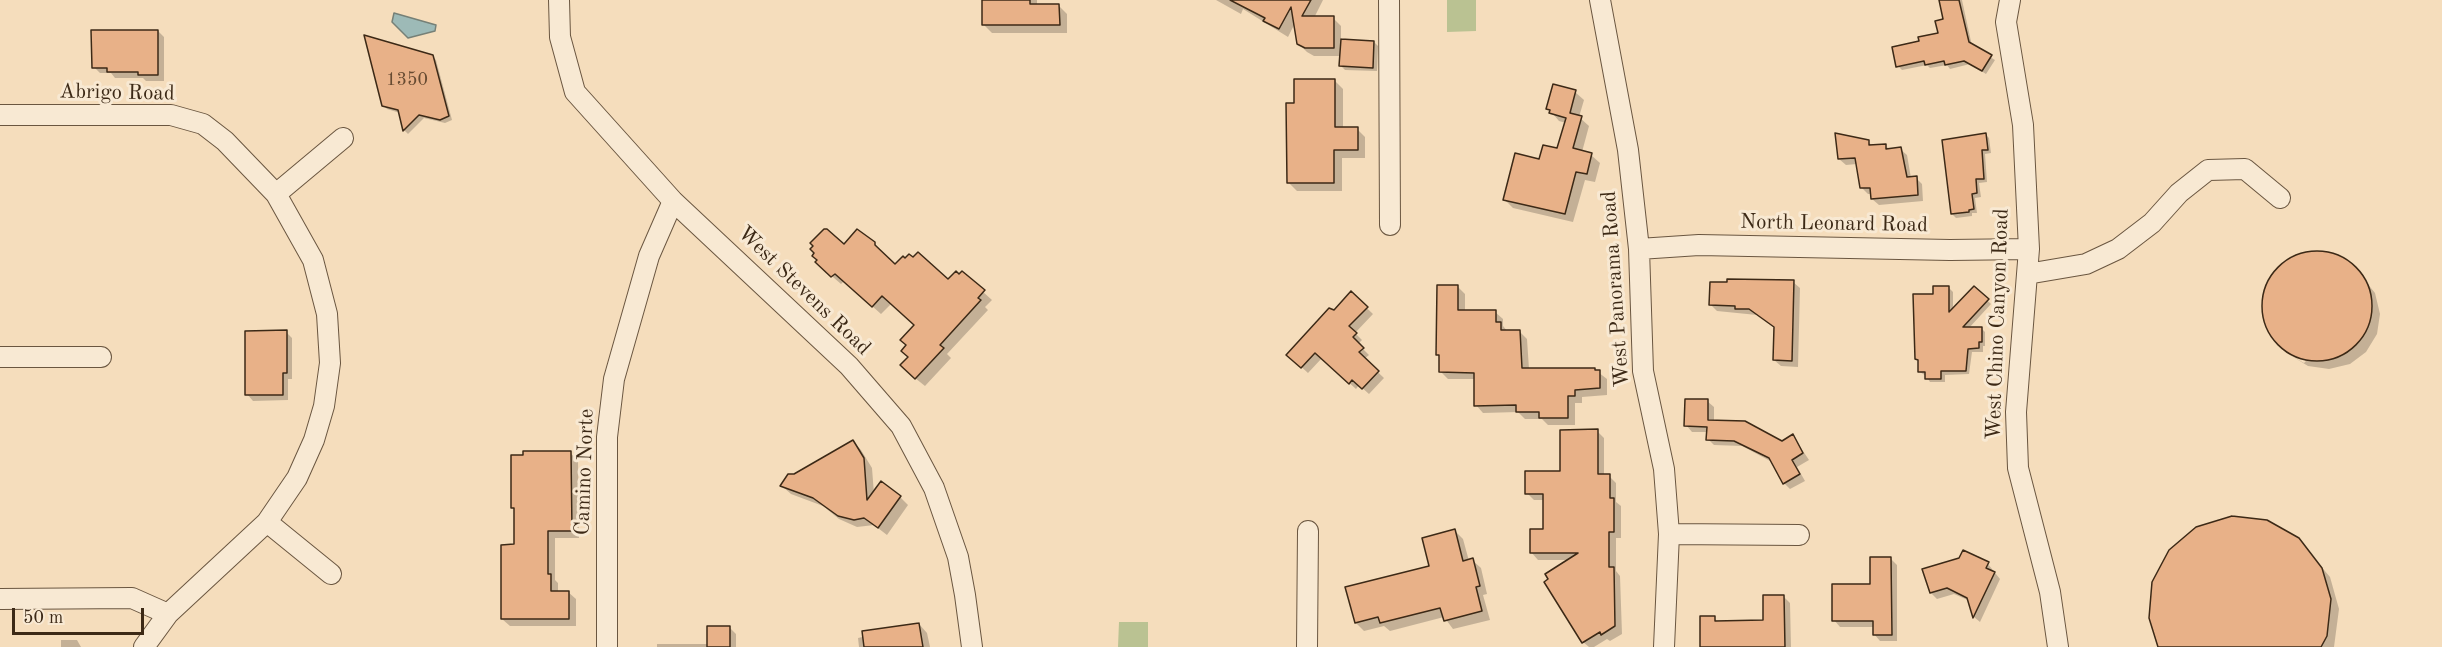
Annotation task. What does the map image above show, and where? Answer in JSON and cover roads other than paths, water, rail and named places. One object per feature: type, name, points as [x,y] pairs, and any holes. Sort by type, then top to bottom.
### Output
[{"type":"street","name":"West Stevens Road","points":[[559,0],[560,38],[574,92],[673,201],[849,366],[901,426],[934,488],[958,557],[966,595],[972,647]]},
{"type":"street","points":[[1389,0],[1390,225]]},
{"type":"street","name":"West Panorama Road","points":[[1600,0],[1628,150],[1639,249],[1643,371],[1664,469],[1669,534],[1664,647]]},
{"type":"street","name":"West Chino Canyon Road","points":[[2010,0],[2006,22],[2023,125],[2029,249],[2016,412],[2018,468],[2050,592],[2058,647]]},
{"type":"street","name":"Abrigo Road","points":[[0,115],[171,115],[203,124],[225,141],[276,194],[313,260],[327,314],[330,363],[324,405],[314,440],[297,478],[267,522],[168,614],[144,647]]},
{"type":"street","points":[[276,194],[343,138]]},
{"type":"street","points":[[2027,274],[2086,264],[2118,249],[2152,223],[2179,193],[2208,170],[2246,169],[2280,198]]},
{"type":"street","name":"Camino Norte","points":[[608,647],[607,437],[614,379],[649,256],[673,201]]},
{"type":"street","name":"North Leonard Road","points":[[1639,249],[1699,245],[1950,250],[2029,249]]},
{"type":"street","points":[[0,357],[101,357]]},
{"type":"street","points":[[267,522],[331,574]]},
{"type":"street","points":[[1307,647],[1308,531]]},
{"type":"street","points":[[1669,534],[1799,536]]},
{"type":"street","points":[[0,599],[132,598],[168,614]]},
{"type":"water","points":[[394,13],[436,25],[435,31],[408,38],[392,22]]}]
